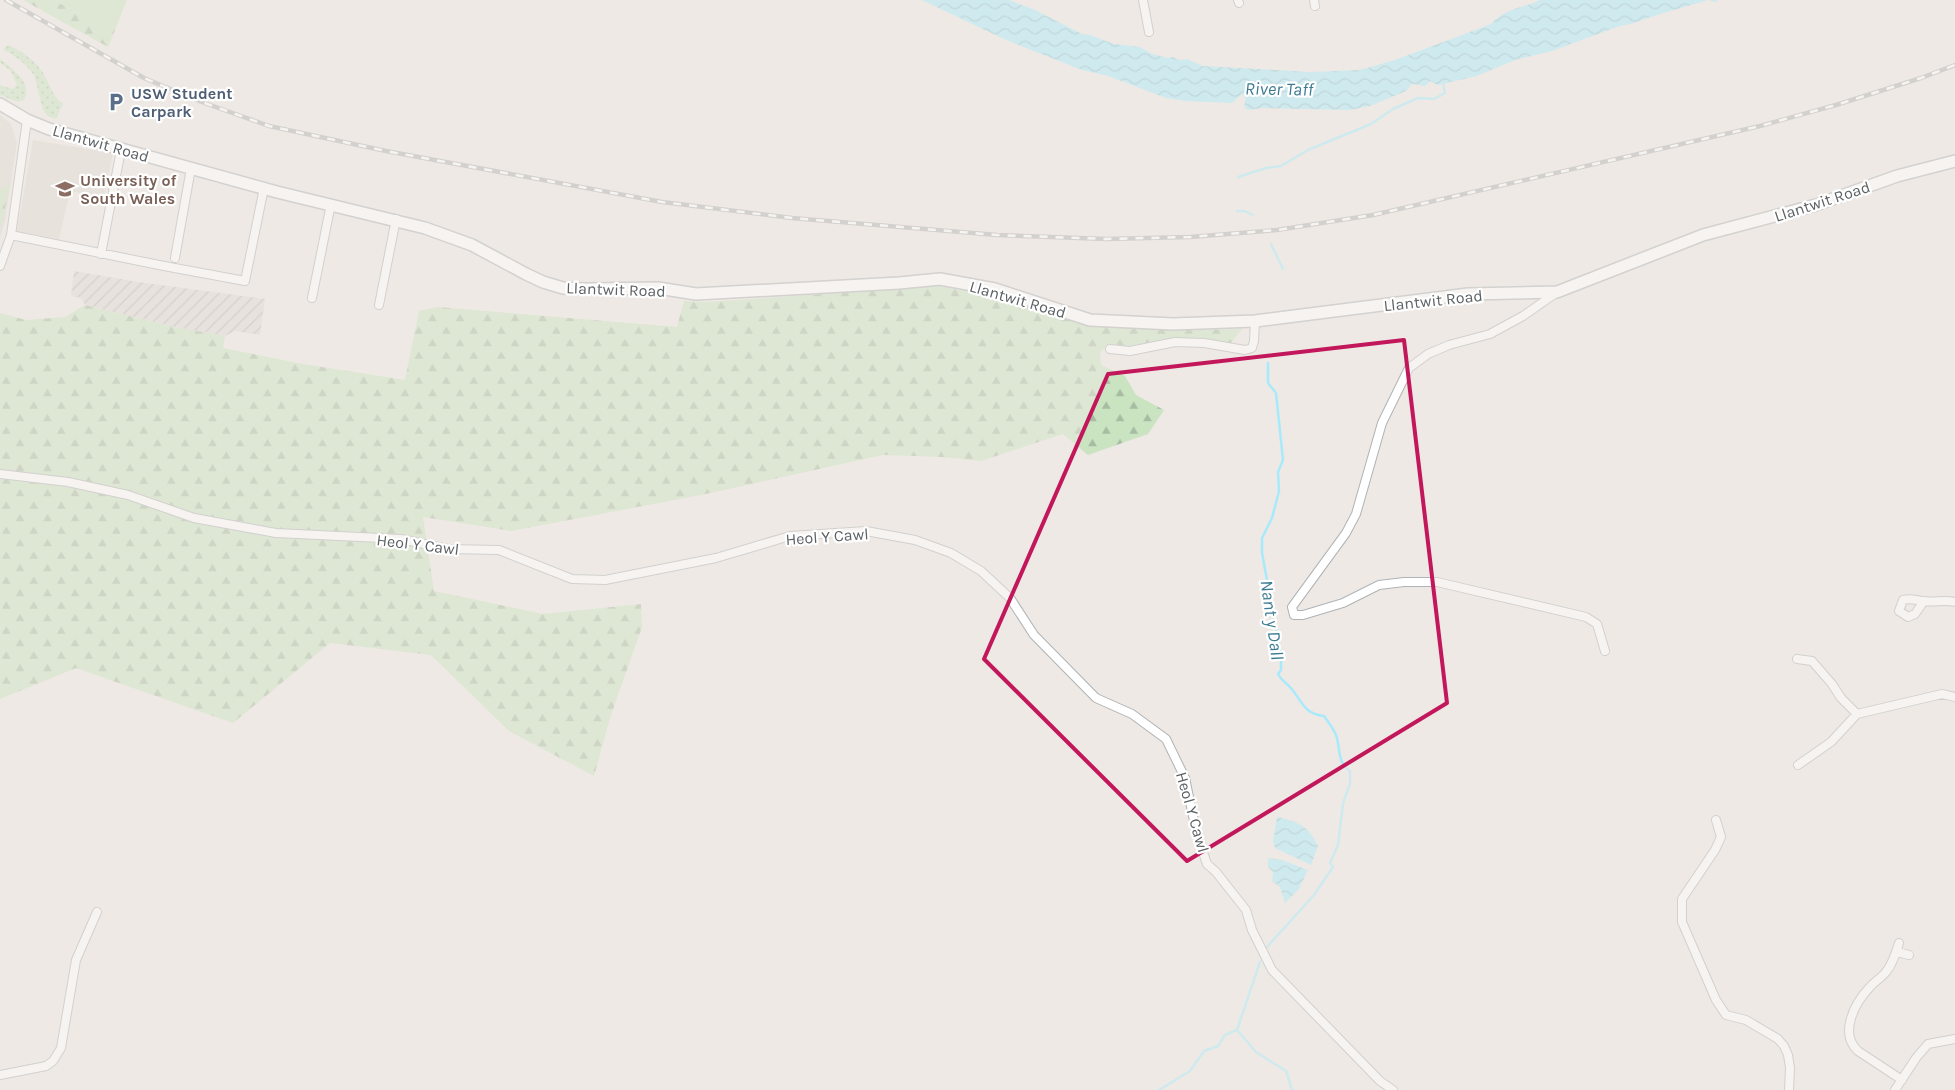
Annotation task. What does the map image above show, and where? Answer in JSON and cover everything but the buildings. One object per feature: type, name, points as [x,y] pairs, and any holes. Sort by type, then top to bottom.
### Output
[{"type":"main road","name":"Llantwit Road","points":[[0,104],[27,120],[49,129],[264,188],[396,219],[447,235],[472,245],[543,282],[563,288],[586,290],[658,288],[696,294],[940,279],[995,289],[1090,320],[1194,324],[1255,320],[1468,294],[1557,292],[1703,235],[1816,205],[1897,176],[1955,161]]},
{"type":"street","points":[[1143,0],[1148,32]]},
{"type":"street","points":[[0,266],[11,235],[27,120]]},
{"type":"street","points":[[101,254],[121,150]]},
{"type":"street","points":[[175,258],[191,168]]},
{"type":"street","points":[[11,235],[245,281],[264,188]]},
{"type":"street","points":[[312,298],[331,204]]},
{"type":"street","points":[[379,305],[396,219]]},
{"type":"street","points":[[1557,292],[1523,316],[1490,334],[1428,354],[1409,368],[1382,423],[1356,514],[1346,533],[1292,607],[1294,615],[1303,615],[1343,603],[1378,585],[1404,582],[1437,582],[1586,617],[1597,624],[1605,651]]},
{"type":"street","points":[[1110,349],[1130,351],[1175,342],[1204,343],[1245,350],[1252,348],[1255,320]]},
{"type":"street","name":"Heol Y Cawl","points":[[0,474],[68,482],[128,495],[194,518],[276,533],[401,539],[448,549],[499,550],[572,579],[604,580],[707,560],[790,536],[866,531],[915,540],[950,553],[981,571],[1010,598],[1034,635],[1096,698],[1132,714],[1166,739],[1185,778],[1197,835],[1208,864],[1246,910],[1252,930],[1272,970],[1380,1080],[1393,1090]]},
{"type":"street","points":[[1924,601],[1946,600],[1955,602]]},
{"type":"street","points":[[1797,659],[1812,661],[1832,684],[1841,698],[1857,714]]},
{"type":"street","points":[[1798,765],[1831,742],[1857,714],[1942,694],[1955,697]]},
{"type":"street","points":[[1716,820],[1721,837],[1715,850],[1682,899],[1682,922],[1716,1000],[1726,1015],[1746,1020],[1778,1039],[1784,1046],[1790,1068],[1789,1090]]},
{"type":"street","points":[[0,1075],[46,1066],[53,1061],[61,1048],[76,960],[97,912]]},
{"type":"street","points":[[1899,943],[1897,952],[1886,972],[1868,989],[1856,1009],[1848,1036],[1858,1051],[1902,1080]]},
{"type":"street","points":[[1897,952],[1909,956]]},
{"type":"street","points":[[1896,1090],[1916,1058],[1928,1044],[1955,1039]]},
{"type":"highlighted area","points":[[1404,340],[1447,703],[1187,861],[984,659],[1108,374]]},
{"type":"shaded area","points":[[0,115],[11,124],[17,143],[5,221],[0,238]]},
{"type":"shaded area","name":"University of South Wales","points":[[33,140],[113,153],[104,197],[70,191],[59,239],[17,231]]},
{"type":"shaded area","points":[[74,271],[138,282],[265,299],[260,335],[235,331],[225,336],[175,327],[85,305],[81,298],[71,296]]},
{"type":"green space","points":[[23,0],[53,0],[115,30],[108,47]]},
{"type":"green space","points":[[53,0],[127,0],[115,30]]},
{"type":"green space","points":[[8,45],[30,58],[43,73],[55,95],[63,104],[56,119],[48,116],[44,111],[35,79],[27,66],[3,49]]},
{"type":"green space","points":[[0,59],[16,72],[24,82],[26,94],[24,100],[18,102],[0,95],[0,85],[12,89],[17,85],[11,71],[0,63]]},
{"type":"green space","points":[[10,184],[1,226],[0,226],[0,189]]},
{"type":"green space","points":[[939,286],[989,295],[1090,325],[1179,330],[1242,329],[1231,343],[1176,338],[1130,346],[1110,344],[1100,352],[1101,365],[1125,376],[1136,395],[1164,410],[1148,434],[1088,455],[1063,434],[981,461],[942,457],[883,455],[701,495],[511,531],[423,517],[434,591],[543,614],[641,604],[642,627],[611,715],[594,776],[509,731],[431,655],[330,643],[233,723],[76,668],[0,699],[0,313],[26,320],[65,317],[85,305],[175,327],[225,336],[223,348],[303,364],[405,380],[419,311],[437,307],[677,327],[684,301],[707,302]]},
{"type":"water","name":"River Taff","points":[[922,0],[1009,0],[1035,10],[1082,34],[1114,44],[1140,47],[1152,54],[1168,58],[1187,59],[1203,66],[1311,72],[1360,70],[1395,60],[1491,24],[1508,12],[1540,0],[1708,0],[1620,26],[1552,51],[1515,60],[1477,76],[1438,85],[1430,81],[1425,86],[1412,84],[1406,91],[1370,106],[1350,110],[1263,108],[1248,110],[1244,106],[1246,98],[1242,94],[1232,103],[1166,98],[1108,76],[1082,70],[1006,40]]},
{"type":"water","points":[[1277,817],[1291,820],[1311,834],[1318,846],[1311,865],[1275,848],[1273,841]]},
{"type":"water","points":[[1268,858],[1282,860],[1308,870],[1299,889],[1285,903],[1280,887],[1272,881],[1273,872],[1268,867]]},
{"type":"waterway","points":[[1238,177],[1266,168],[1281,166],[1308,150],[1371,124],[1393,109],[1418,98],[1434,99],[1445,93],[1443,83]]},
{"type":"waterway","points":[[1237,211],[1245,211],[1253,215]]},
{"type":"waterway","points":[[1271,244],[1283,269]]},
{"type":"waterway","name":"Nant y Dall","points":[[1267,947],[1314,895],[1333,867],[1330,863],[1338,845],[1343,803],[1350,784],[1350,771],[1341,761],[1337,738],[1332,727],[1324,716],[1307,709],[1278,674],[1281,670],[1281,656],[1262,553],[1262,538],[1272,518],[1279,491],[1278,472],[1283,460],[1276,393],[1268,383],[1268,363]]},
{"type":"waterway","name":"Nant y Dall","points":[[1159,1090],[1190,1071],[1204,1051],[1218,1046],[1225,1035],[1237,1030],[1260,962]]},
{"type":"waterway","points":[[1238,1031],[1256,1052],[1286,1071],[1292,1090]]},
{"type":"railway","points":[[6,0],[144,78],[199,101],[269,126],[386,151],[662,202],[792,218],[997,235],[1106,239],[1190,237],[1277,230],[1373,215],[1760,126],[1836,105],[1955,65]]},
{"type":"place","name":"USW Student Carpark","points":[[116,102]]},
{"type":"place","name":"University of South Wales","points":[[65,189]]}]
